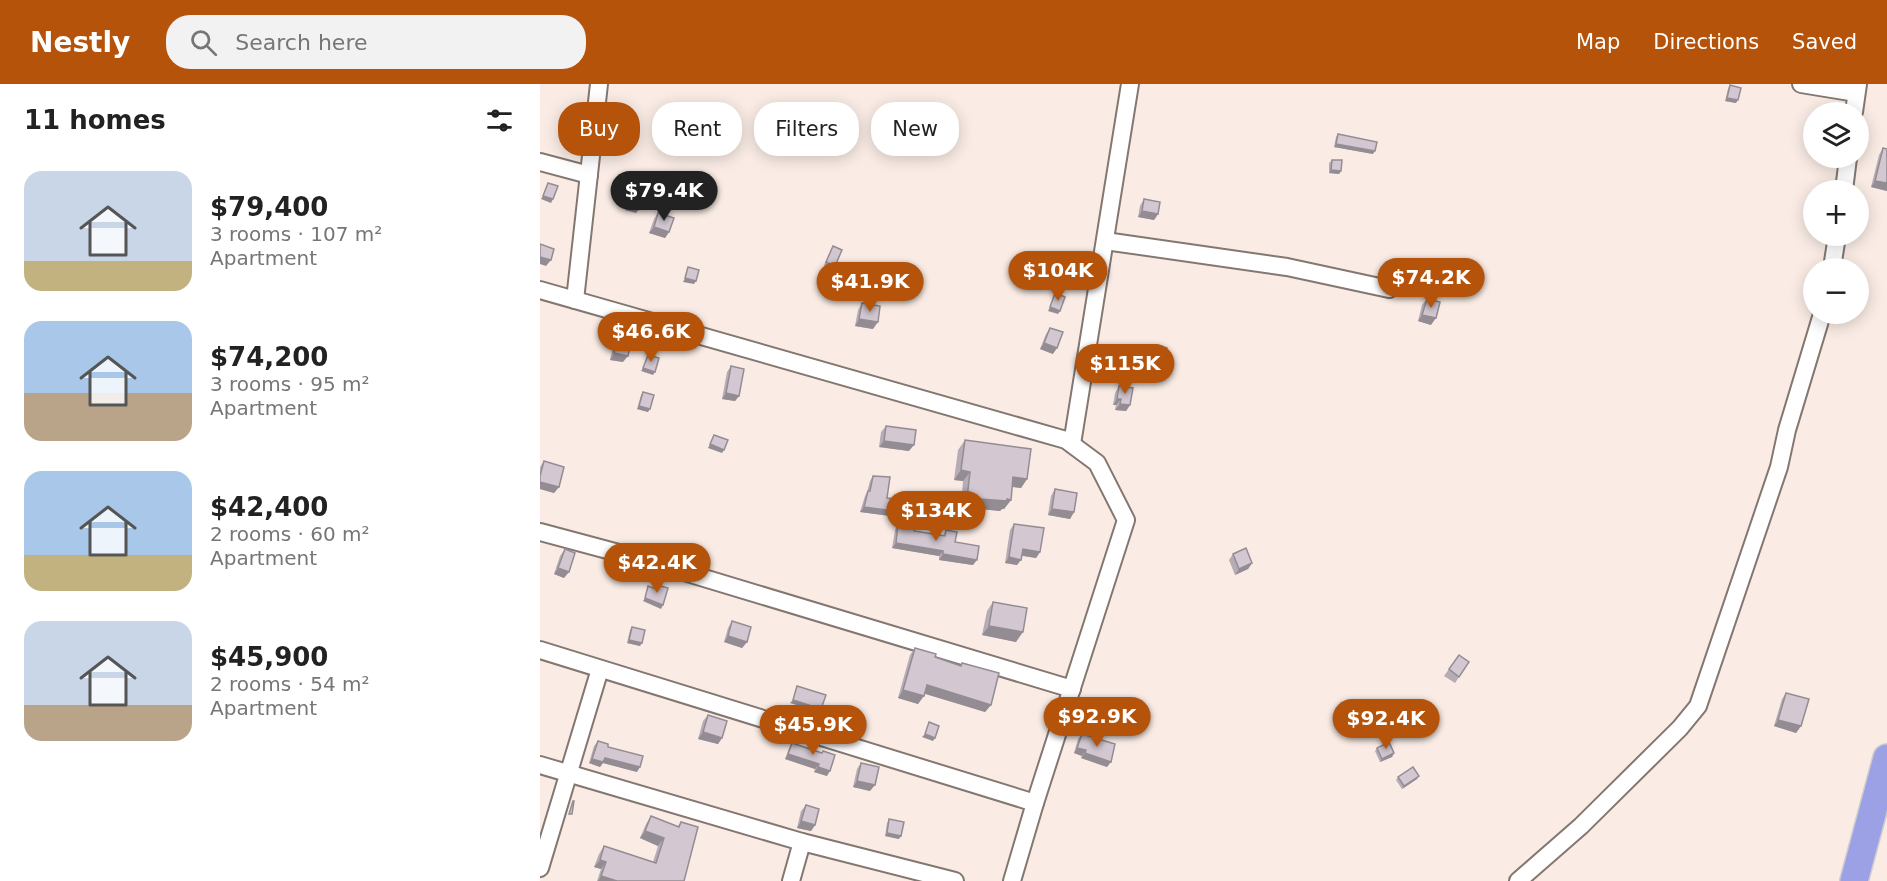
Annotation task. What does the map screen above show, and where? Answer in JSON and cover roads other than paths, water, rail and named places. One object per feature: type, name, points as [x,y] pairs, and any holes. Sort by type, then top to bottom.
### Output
[{"type":"highway","points":[[1854,881],[1887,758]]},
{"type":"street","points":[[576,300],[598,84]]},
{"type":"street","points":[[1072,444],[1130,84]]},
{"type":"street","points":[[1801,84],[1857,88]]},
{"type":"street","points":[[540,162],[589,175]]},
{"type":"street","points":[[1104,241],[1287,267],[1389,289]]},
{"type":"street","points":[[540,290],[1066,440],[1097,463],[1126,520],[1012,881]]},
{"type":"street","points":[[1518,881],[1589,819],[1680,728],[1698,706],[1779,467],[1787,430],[1819,324]]},
{"type":"street","points":[[540,532],[641,559],[1072,689]]},
{"type":"street","points":[[540,650],[1035,803]]},
{"type":"street","points":[[540,868],[600,669]]},
{"type":"street","points":[[540,765],[802,842],[955,881]]},
{"type":"street","points":[[791,881],[802,842]]}]
